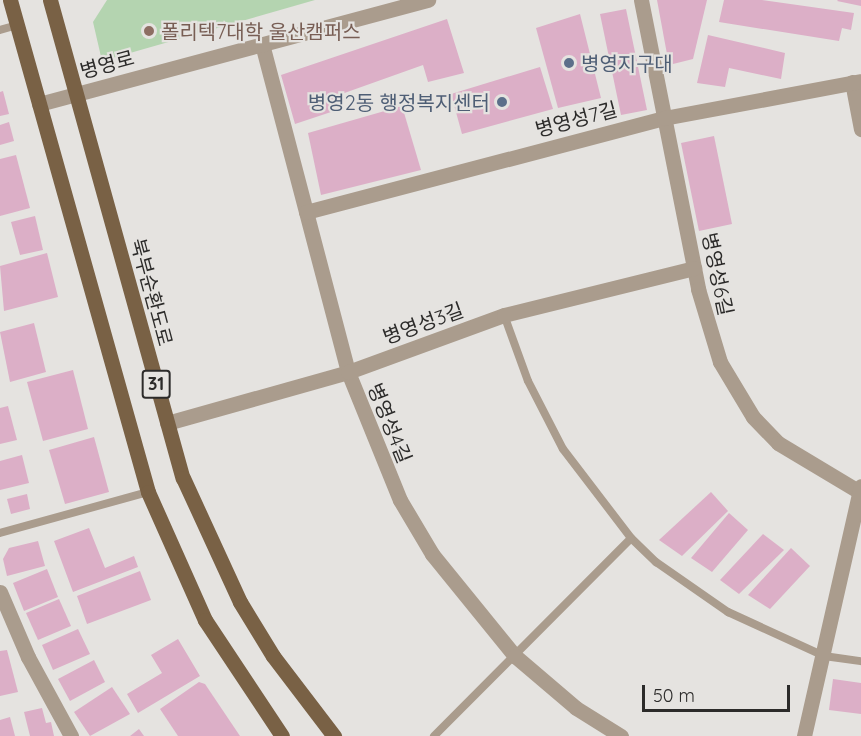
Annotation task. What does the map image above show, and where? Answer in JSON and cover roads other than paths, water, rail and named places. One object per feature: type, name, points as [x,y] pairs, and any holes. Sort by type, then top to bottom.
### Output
[{"type":"main road","name":"31","points":[[10,0],[148,492],[205,620],[282,736]]},
{"type":"main road","name":"북부순환도로","points":[[50,0],[183,478],[240,602],[273,656],[334,736]]},
{"type":"street","name":"병영로","points":[[39,104],[428,0]]},
{"type":"street","name":"병영성6길","points":[[642,0],[694,268],[720,362],[753,417],[787,450],[860,490]]},
{"type":"street","name":"병영성4길","points":[[262,44],[348,372],[378,452],[432,554],[515,656],[576,708],[621,736]]},
{"type":"street","name":"병영성7길","points":[[306,212],[664,118],[857,82]]},
{"type":"street","points":[[857,82],[861,129]]},
{"type":"street","name":"병영성3길","points":[[167,423],[348,372],[504,315],[694,268]]},
{"type":"street","points":[[804,736],[860,490]]},
{"type":"street","points":[[0,592],[28,657],[71,736]]},
{"type":"lane","points":[[0,30],[18,25]]},
{"type":"lane","points":[[504,315],[528,381],[562,449],[631,538],[664,568],[728,612],[824,656],[861,661]]},
{"type":"lane","points":[[0,533],[148,492]]},
{"type":"lane","points":[[434,736],[631,538]]},
{"type":"place","name":"폴리텍7대학 울산캠퍼스","points":[[149,31]]},
{"type":"place","name":"병영지구대","points":[[569,63]]},
{"type":"place","name":"병영2동 행정복지센터","points":[[502,102]]}]
